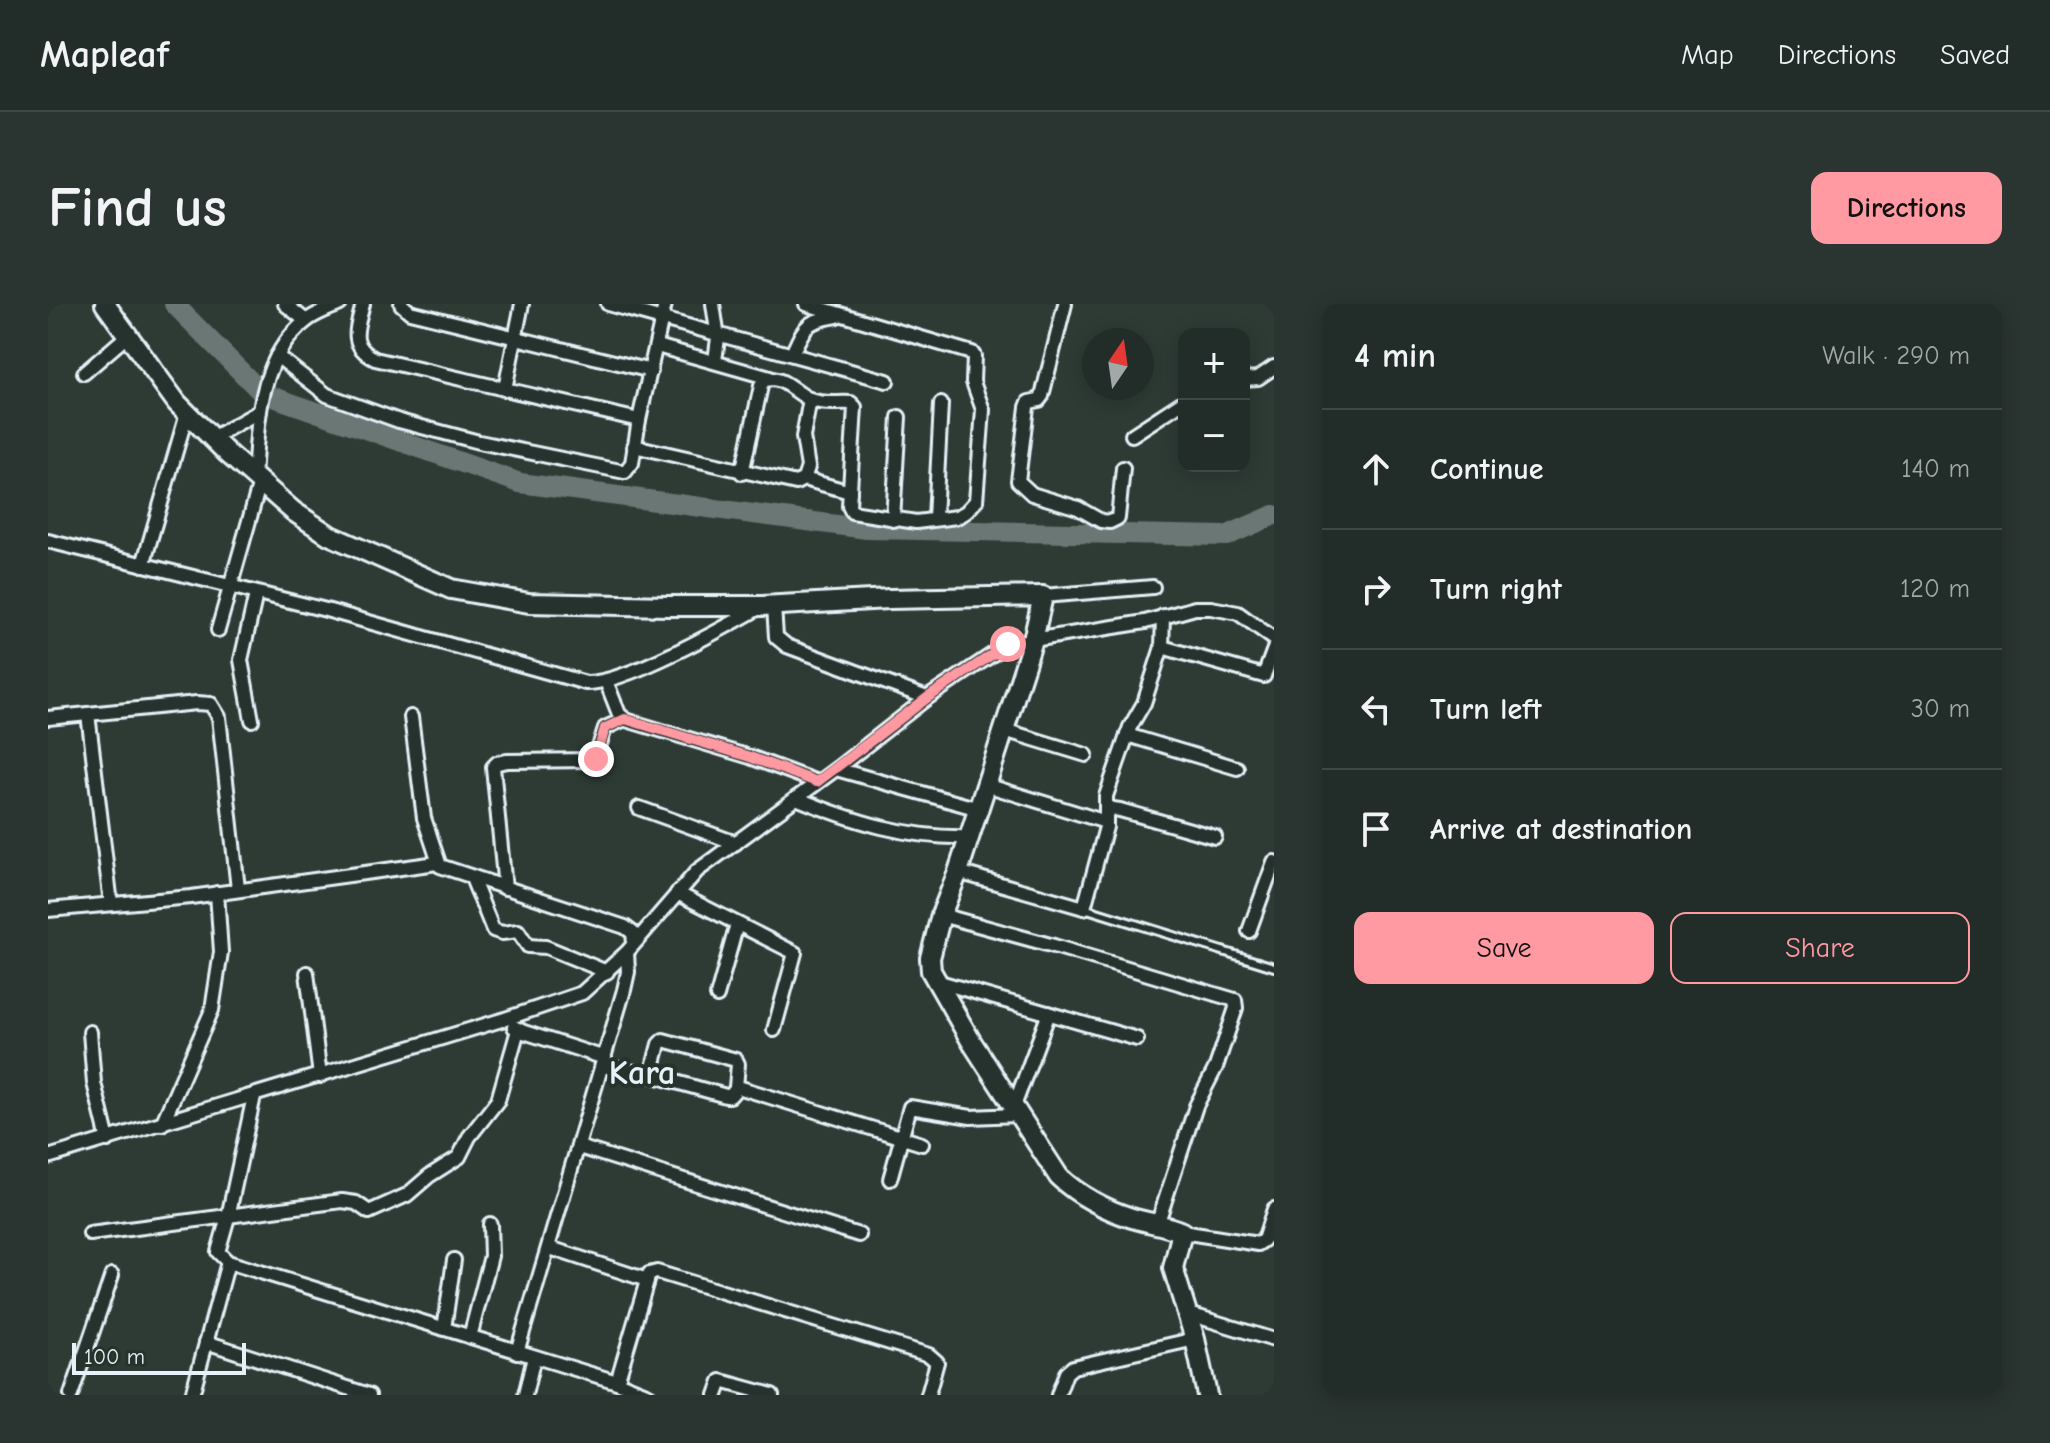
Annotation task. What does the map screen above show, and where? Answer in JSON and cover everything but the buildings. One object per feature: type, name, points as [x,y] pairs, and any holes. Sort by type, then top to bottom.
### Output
[{"type":"street","points":[[105,304],[187,413],[293,511],[329,535],[451,589],[529,603],[768,606],[889,599],[1043,596],[1153,587]]},
{"type":"street","points":[[285,304],[306,321]]},
{"type":"street","points":[[218,630],[257,480],[260,411],[269,371],[277,356],[306,321],[340,304]]},
{"type":"street","points":[[363,304],[356,338],[364,353],[394,364],[639,420]]},
{"type":"street","points":[[401,304],[410,312],[651,371]]},
{"type":"street","points":[[505,389],[522,304]]},
{"type":"street","points":[[608,304],[664,311],[718,333],[887,381]]},
{"type":"street","points":[[713,304],[718,333],[715,361]]},
{"type":"street","points":[[657,346],[785,382],[810,399],[824,403],[851,403],[855,407],[850,492],[852,512],[911,522],[961,516],[977,498],[983,410],[973,382],[974,356],[806,304]]},
{"type":"street","points":[[864,320],[865,304]]},
{"type":"street","points":[[1065,304],[1042,396],[1029,402],[1027,407],[1018,481],[1039,497],[1078,508],[1101,521],[1110,522],[1118,516],[1123,468]]},
{"type":"street","points":[[277,356],[327,395],[440,433],[625,472],[630,467],[664,311]]},
{"type":"street","points":[[792,354],[809,322],[843,315]]},
{"type":"street","points":[[84,373],[127,336]]},
{"type":"street","points":[[1250,379],[1258,378],[1274,367]]},
{"type":"street","points":[[742,473],[761,386],[763,381],[770,378]]},
{"type":"street","points":[[804,479],[808,467],[803,437],[810,399]]},
{"type":"street","points":[[935,518],[941,404]]},
{"type":"street","points":[[1132,435],[1178,405]]},
{"type":"street","points":[[212,438],[260,411]]},
{"type":"street","points":[[143,565],[187,413]]},
{"type":"street","points":[[893,520],[899,417]]},
{"type":"street","points":[[634,446],[782,482],[796,483],[804,479],[850,492]]},
{"type":"street","points":[[48,541],[326,610],[579,681],[606,681],[768,606]]},
{"type":"street","points":[[252,720],[241,660],[256,594]]},
{"type":"street","points":[[1043,596],[1033,640],[979,809],[941,915],[930,958],[931,971],[1015,1112],[1063,1181],[1130,1218],[1182,1232],[1254,1244],[1268,1245],[1274,1209]]},
{"type":"street","points":[[768,606],[776,637],[787,646],[927,698]]},
{"type":"street","points":[[48,1157],[320,1076],[582,993],[631,948],[694,874],[927,698],[1003,647],[1145,622],[1195,608],[1238,613],[1274,639]]},
{"type":"street","points":[[958,872],[1084,908],[1106,822],[1107,792],[1135,715],[1144,703],[1162,647],[1163,616]]},
{"type":"street","points":[[1162,647],[1262,676],[1266,673],[1274,649]]},
{"type":"street","points":[[606,681],[619,714],[625,719],[750,757],[817,782]]},
{"type":"street","points":[[48,718],[211,704],[219,717],[238,889]]},
{"type":"street","points":[[88,714],[111,904]]},
{"type":"street","points":[[411,717],[423,811],[437,863],[444,869],[625,927],[633,933],[628,976],[517,1352]]},
{"type":"street","points":[[505,888],[493,767],[507,761],[595,760],[605,728],[625,719]]},
{"type":"street","points":[[1004,730],[1086,755]]},
{"type":"street","points":[[1127,735],[1237,768]]},
{"type":"street","points":[[836,769],[979,809]]},
{"type":"street","points":[[986,785],[1106,822]]},
{"type":"street","points":[[796,798],[843,817],[895,831],[937,838],[970,837]]},
{"type":"street","points":[[639,808],[736,843]]},
{"type":"street","points":[[1106,808],[1215,837]]},
{"type":"street","points":[[48,910],[217,893],[437,863]]},
{"type":"street","points":[[1249,931],[1273,868]]},
{"type":"street","points":[[472,878],[493,930],[502,933],[518,931],[528,946],[546,947],[607,972]]},
{"type":"street","points":[[162,1124],[212,1010],[221,952],[217,893]]},
{"type":"street","points":[[677,893],[796,954],[774,1030]]},
{"type":"street","points":[[941,915],[1235,1000],[1236,1008],[1218,1061],[1196,1106],[1157,1225]]},
{"type":"street","points":[[717,996],[737,924]]},
{"type":"street","points":[[307,973],[320,1076]]},
{"type":"street","points":[[936,981],[1137,1039]]},
{"type":"street","points":[[1015,1112],[1049,1013]]},
{"type":"street","points":[[505,1019],[518,1030],[604,1062],[726,1096],[730,1096],[736,1087],[737,1060],[663,1040],[659,1044],[651,1075]]},
{"type":"street","points":[[90,1234],[342,1201],[356,1203],[369,1212],[407,1195],[458,1158],[469,1137],[496,1104],[518,1030]]},
{"type":"street","points":[[90,1032],[94,1083],[108,1140]]},
{"type":"street","points":[[736,1087],[922,1144]]},
{"type":"street","points":[[254,1096],[219,1256],[228,1262],[617,1382],[649,1395]]},
{"type":"street","points":[[890,1179],[912,1106],[971,1117],[1015,1112]]},
{"type":"street","points":[[579,1147],[859,1235]]},
{"type":"street","points":[[470,1337],[491,1256],[490,1224]]},
{"type":"street","points":[[1182,1232],[1173,1268],[1195,1339],[1207,1395]]},
{"type":"street","points":[[550,1248],[647,1280]]},
{"type":"street","points":[[444,1329],[454,1260]]},
{"type":"street","points":[[192,1395],[228,1262]]},
{"type":"street","points":[[617,1382],[647,1280],[650,1272],[657,1272],[929,1355],[937,1362],[928,1395]]},
{"type":"street","points":[[71,1395],[112,1275]]},
{"type":"street","points":[[1186,1313],[1274,1340]]},
{"type":"street","points":[[1058,1395],[1066,1373],[1073,1367],[1195,1339]]},
{"type":"street","points":[[206,1342],[345,1392],[369,1395]]},
{"type":"street","points":[[525,1395],[534,1357]]},
{"type":"street","points":[[716,1395],[721,1381],[772,1395]]},
{"type":"lane","points":[[1084,908],[1274,967]]},
{"type":"waterway","points":[[174,304],[262,393],[520,483],[867,529],[1226,536],[1274,515]]},
{"type":"district","name":"Kara","points":[[642,1072]]},
{"type":"route","points":[[596,759],[605,728],[625,719],[750,757],[817,782],[927,698],[1008,644]]}]
